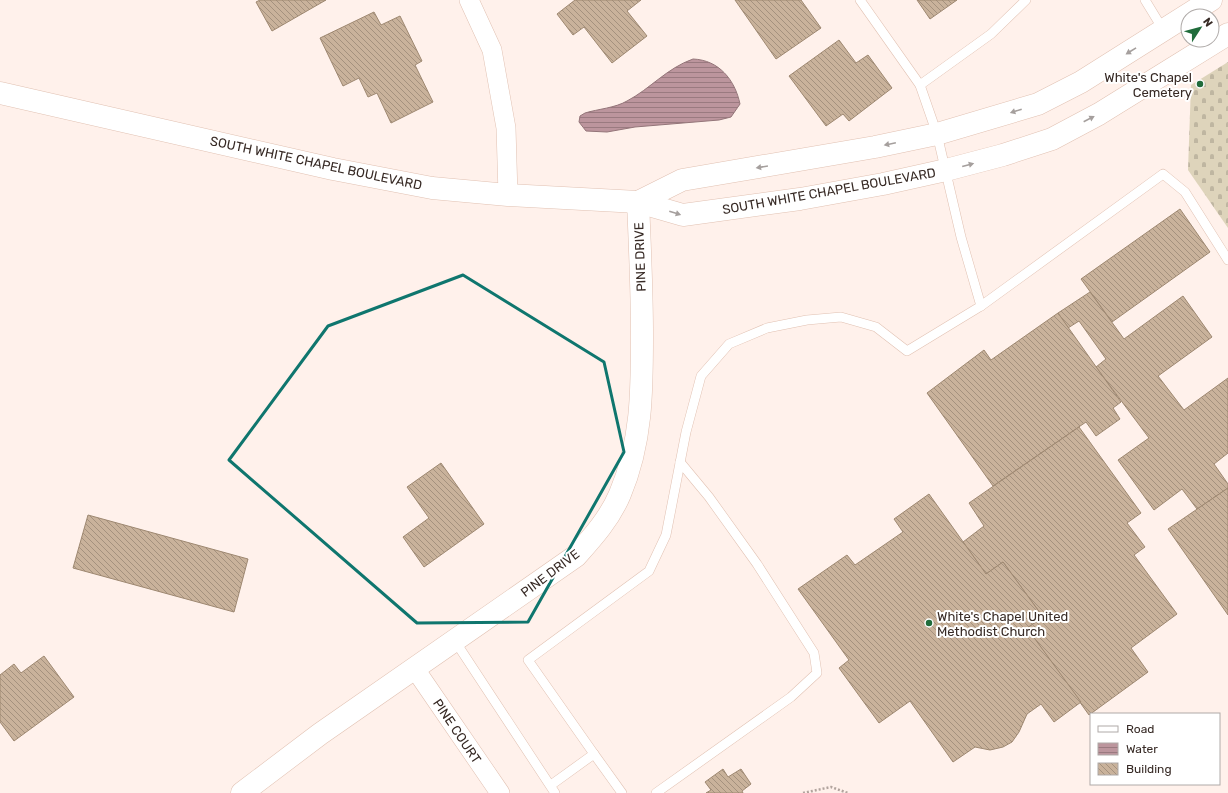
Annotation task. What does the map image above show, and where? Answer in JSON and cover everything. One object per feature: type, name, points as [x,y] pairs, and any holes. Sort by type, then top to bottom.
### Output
[{"type":"main road","name":"SOUTH WHITE CHAPEL BOULEVARD","points":[[638,202],[682,180],[875,148],[937,134],[1038,104],[1081,82],[1211,0]]},
{"type":"main road","name":"SOUTH WHITE CHAPEL BOULEVARD","points":[[0,93],[341,170],[432,188],[508,195],[638,202],[683,216],[800,199],[946,170],[1003,155],[1052,138],[1105,111],[1228,34]]},
{"type":"main road","name":"PINE DRIVE","points":[[242,793],[320,734],[576,556],[601,528],[619,495],[632,460],[640,422],[642,371],[642,286],[638,202]]},
{"type":"street","points":[[469,0],[492,50],[506,128],[508,195]]},
{"type":"street","name":"PINE COURT","points":[[414,669],[500,793]]},
{"type":"lane","points":[[860,0],[920,85],[937,134],[961,237],[981,306]]},
{"type":"lane","points":[[920,85],[991,34],[1026,0]]},
{"type":"lane","points":[[1145,0],[1164,31]]},
{"type":"lane","points":[[622,793],[528,660],[649,571],[666,535],[680,462],[701,376],[729,344],[766,328],[807,320],[841,317],[876,327],[907,351],[981,306],[1162,174],[1185,192],[1228,260]]},
{"type":"lane","points":[[656,793],[791,697],[817,673],[814,653],[757,564],[709,497],[680,462]]},
{"type":"lane","points":[[455,641],[553,789],[594,754]]},
{"type":"path","points":[[803,793],[831,787],[848,793]]},
{"type":"highlighted area","points":[[463,275],[604,362],[624,452],[528,622],[417,623],[229,460],[328,326]]},
{"type":"green space","points":[[1228,62],[1228,228],[1188,170],[1191,85]]},
{"type":"water","points":[[693,59],[711,63],[718,67],[730,79],[738,95],[740,104],[731,117],[719,120],[635,127],[607,132],[586,131],[579,122],[580,116],[585,113],[612,107],[622,103],[643,91],[675,68]]},
{"type":"building","points":[[260,0],[326,0],[272,31],[256,2]]},
{"type":"building","points":[[575,0],[641,0],[627,11],[647,36],[612,63],[584,27],[573,35],[557,14]]},
{"type":"building","points":[[735,0],[801,0],[821,28],[776,59]]},
{"type":"building","points":[[917,0],[957,0],[930,19]]},
{"type":"building","points":[[374,12],[381,25],[400,16],[422,61],[415,65],[433,102],[391,123],[377,93],[368,97],[359,78],[343,86],[320,38]]},
{"type":"building","points":[[839,40],[856,63],[868,55],[892,88],[849,121],[843,114],[826,126],[789,76]]},
{"type":"building","points":[[1180,209],[1210,252],[1112,322],[1081,279]]},
{"type":"building","points":[[1090,292],[1124,339],[1183,296],[1212,337],[1158,376],[1184,410],[1228,378],[1228,453],[1214,464],[1228,484],[1228,488],[1197,509],[1182,489],[1154,510],[1118,460],[1149,438],[1096,367],[1106,359],[1079,321],[1068,328],[1058,313]]},
{"type":"building","points":[[1058,313],[1121,402],[1113,408],[1120,419],[1096,436],[1086,422],[993,486],[927,393],[984,350],[991,360]]},
{"type":"building","points":[[1079,427],[1141,513],[1127,523],[1145,547],[1134,555],[1177,614],[1131,648],[1148,672],[1089,715],[1027,628],[1043,617],[1003,562],[986,574],[963,542],[984,526],[969,503]]},
{"type":"building","points":[[441,463],[484,524],[424,567],[403,537],[429,518],[407,487]]},
{"type":"building","points":[[1228,488],[1228,615],[1168,529]]},
{"type":"building","name":"White's Chapel United Methodist Church","points":[[929,494],[986,574],[1003,562],[1043,617],[1027,628],[1081,702],[1054,722],[1041,704],[1027,714],[1019,732],[1012,742],[1003,747],[990,750],[975,747],[953,762],[910,701],[879,723],[839,668],[849,660],[798,589],[847,555],[855,565],[903,532],[894,519]]},
{"type":"building","points":[[88,515],[248,559],[234,612],[73,568]]},
{"type":"building","points":[[44,656],[74,697],[14,741],[0,722],[0,675],[14,664],[21,673]]},
{"type":"building","points":[[723,769],[728,777],[741,769],[751,784],[742,791],[743,793],[706,793],[711,790],[705,782]]},
{"type":"place","name":"White's Chapel Cemetery","points":[[1200,84]]},
{"type":"place","name":"White's Chapel United Methodist Church","points":[[929,623]]}]
